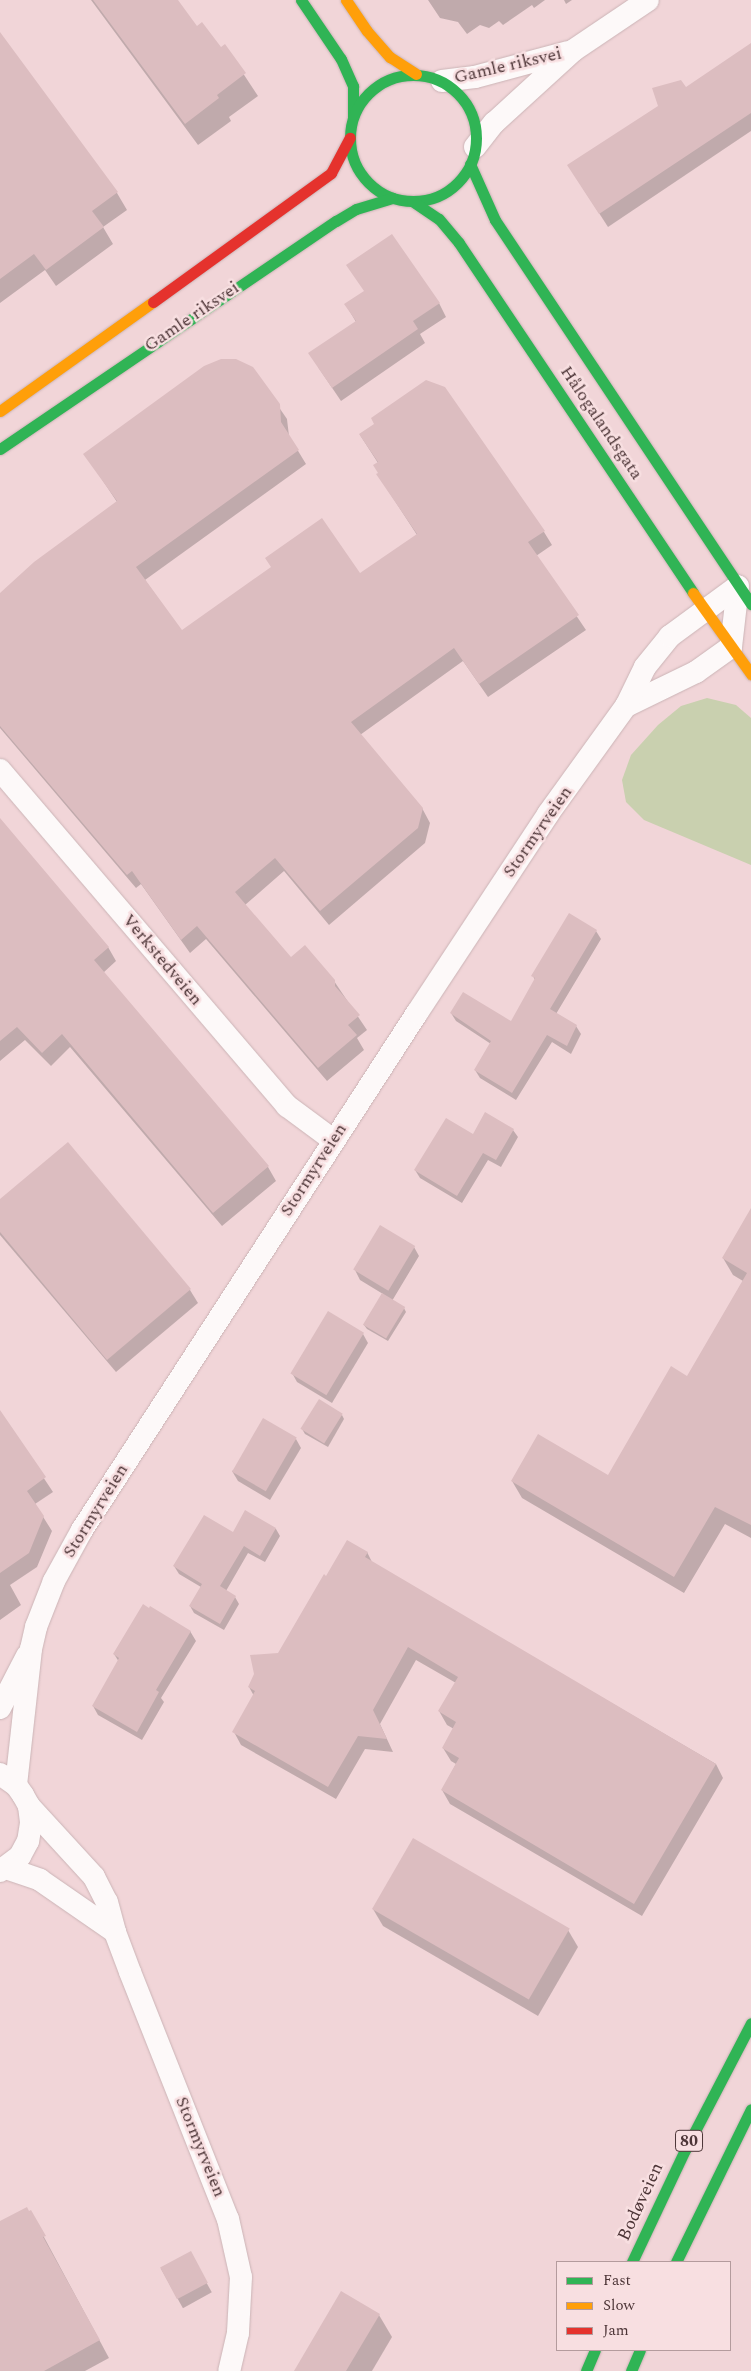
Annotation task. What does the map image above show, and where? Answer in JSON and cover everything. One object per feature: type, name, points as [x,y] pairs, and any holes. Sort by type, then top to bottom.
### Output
[{"type":"main road","name":"Hålogalandsgata","points":[[301,0],[342,59],[353,86],[351,154],[366,181],[378,191],[392,198],[412,201],[440,195],[463,177],[473,156],[476,131],[472,116],[465,102],[455,90],[442,81],[416,74],[390,57],[367,31],[346,0]]},
{"type":"main road","name":"Hålogalandsgata","points":[[353,116],[360,102],[385,81],[400,76],[416,74]]},
{"type":"main road","name":"Gamle riksvei","points":[[0,411],[314,187],[331,173],[350,138]]},
{"type":"main road","name":"Hålogalandsgata","points":[[473,156],[495,220],[751,604]]},
{"type":"main road","name":"Gamle riksvei","points":[[0,449],[202,310],[336,221],[356,209],[392,198]]},
{"type":"main road","name":"Hålogalandsgata","points":[[412,201],[439,219],[459,243],[704,609],[751,674]]},
{"type":"main road","name":"Bodøveien","points":[[632,2261],[685,2150],[751,2023]]},
{"type":"main road","name":"80","points":[[676,2261],[751,2109]]},
{"type":"main road","points":[[586,2371],[594,2351]]},
{"type":"main road","points":[[631,2371],[640,2351]]},
{"type":"street","name":"Gamle riksvei","points":[[473,156],[494,123],[574,50],[648,0]]},
{"type":"street","name":"Gamle riksvei","points":[[442,81],[475,77],[574,50]]},
{"type":"street","name":"Stormyrveien","points":[[229,2371],[238,2333],[241,2277],[228,2219],[115,1932],[107,1902],[94,1877],[29,1806],[8,1780],[36,1627],[54,1581],[82,1530],[333,1140],[548,814],[626,706],[645,667],[670,636],[704,609],[738,586]]},
{"type":"street","points":[[731,647],[738,586]]},
{"type":"street","name":"Stormyrveien","points":[[626,706],[696,672],[731,647]]},
{"type":"street","name":"Verkstedveien","points":[[0,770],[287,1106],[333,1140]]},
{"type":"street","name":"Stormyrveien","points":[[0,1708],[31,1649]]},
{"type":"street","points":[[3,1870],[20,1856],[28,1840],[31,1823],[29,1806]]},
{"type":"street","points":[[3,1870],[40,1880],[115,1932]]},
{"type":"green space","points":[[707,698],[736,705],[751,718],[751,865],[644,820],[626,802],[622,780],[631,755],[658,725],[681,706]]},
{"type":"building","points":[[93,0],[178,0],[197,26],[202,22],[221,47],[225,44],[246,73],[217,95],[219,98],[185,124]]},
{"type":"building","points":[[0,32],[118,192],[92,211],[104,227],[46,270],[34,254],[0,279]]},
{"type":"building","points":[[751,43],[751,113],[599,214],[567,165],[658,106],[652,88],[681,80],[686,87]]},
{"type":"building","points":[[392,234],[440,303],[413,321],[418,329],[332,388],[308,353],[356,321],[344,304],[364,291],[346,265]]},
{"type":"building","points":[[221,359],[236,359],[253,367],[280,404],[281,422],[299,450],[136,567],[182,630],[271,567],[265,558],[322,518],[360,573],[417,534],[376,474],[378,473],[373,465],[378,462],[359,434],[374,424],[371,418],[426,380],[445,387],[545,531],[528,542],[579,615],[479,684],[454,648],[351,722],[423,808],[418,828],[320,911],[275,858],[235,892],[291,957],[305,945],[335,980],[335,986],[360,1015],[348,1025],[357,1035],[318,1068],[197,926],[181,940],[132,871],[127,875],[0,726],[0,593],[34,562],[117,501],[83,454],[204,366]]},
{"type":"building","points":[[0,818],[109,947],[94,960],[269,1166],[213,1213],[62,1034],[42,1053],[17,1027],[0,1041]]},
{"type":"building","points":[[569,913],[597,930],[550,1009],[577,1025],[567,1046],[547,1035],[512,1093],[474,1070],[491,1041],[450,1013],[463,992],[511,1021],[535,978],[531,976]]},
{"type":"building","points":[[485,1112],[514,1129],[496,1160],[483,1153],[457,1196],[414,1170],[446,1118],[473,1134]]},
{"type":"building","points":[[68,1142],[191,1289],[107,1360],[0,1232],[0,1199]]},
{"type":"building","points":[[751,1208],[751,1525],[715,1507],[674,1577],[511,1481],[538,1434],[608,1475],[671,1366],[687,1376],[747,1273],[722,1258]]},
{"type":"building","points":[[380,1225],[415,1246],[388,1291],[353,1270]]},
{"type":"building","points":[[382,1293],[405,1307],[386,1339],[363,1325]]},
{"type":"building","points":[[328,1311],[364,1333],[326,1395],[290,1374]]},
{"type":"building","points":[[319,1399],[343,1414],[324,1444],[300,1429]]},
{"type":"building","points":[[0,1410],[46,1477],[27,1491],[44,1516],[29,1553],[0,1573]]},
{"type":"building","points":[[263,1418],[297,1438],[266,1491],[232,1472]]},
{"type":"building","points":[[245,1510],[276,1528],[260,1556],[244,1546],[220,1586],[236,1596],[220,1624],[189,1606],[202,1584],[173,1566],[204,1515],[233,1532]]},
{"type":"building","points":[[347,1540],[368,1552],[365,1557],[716,1764],[634,1904],[441,1790],[459,1758],[442,1748],[456,1722],[438,1711],[458,1677],[408,1647],[373,1710],[387,1739],[358,1736],[328,1787],[232,1732],[255,1691],[248,1687],[254,1674],[250,1655],[278,1653],[324,1574],[326,1576]]},
{"type":"building","points":[[143,1604],[149,1608],[150,1606],[191,1631],[156,1690],[159,1692],[137,1732],[92,1706],[119,1658],[113,1654]]},
{"type":"building","points":[[413,1838],[570,1928],[529,2000],[372,1909]]},
{"type":"building","points":[[27,2207],[29,2211],[31,2210],[46,2236],[43,2237],[100,2340],[44,2371],[0,2371],[0,2221]]},
{"type":"building","points":[[191,2251],[208,2283],[177,2299],[160,2267]]},
{"type":"building","points":[[341,2291],[380,2314],[346,2371],[294,2371]]},
{"type":"traffic: fast","points":[[301,0],[341,59],[353,86],[353,116]]},
{"type":"traffic: fast","points":[[413,75],[437,80],[448,85],[458,93],[466,103],[471,114],[476,138],[471,162],[466,173],[458,183],[448,191],[437,196],[413,201],[389,196],[378,191],[368,183],[360,173],[355,162],[350,138],[355,114],[360,103],[368,93],[378,85],[389,80],[413,75]]},
{"type":"traffic: fast","points":[[470,164],[495,220],[751,604]]},
{"type":"traffic: fast","points":[[0,449],[336,221],[356,209],[392,198]]},
{"type":"traffic: fast","points":[[412,201],[439,219],[459,243],[693,593]]},
{"type":"traffic: fast","points":[[632,2261],[685,2150],[751,2023]]},
{"type":"traffic: fast","points":[[676,2261],[751,2109]]},
{"type":"traffic: fast","points":[[586,2371],[595,2351]]},
{"type":"traffic: fast","points":[[631,2371],[640,2351]]},
{"type":"traffic: slow","points":[[346,0],[367,31],[390,57],[416,74]]},
{"type":"traffic: slow","points":[[0,411],[153,302]]},
{"type":"traffic: slow","points":[[693,593],[751,674]]},
{"type":"traffic: jam","points":[[153,302],[331,173],[350,138]]}]
